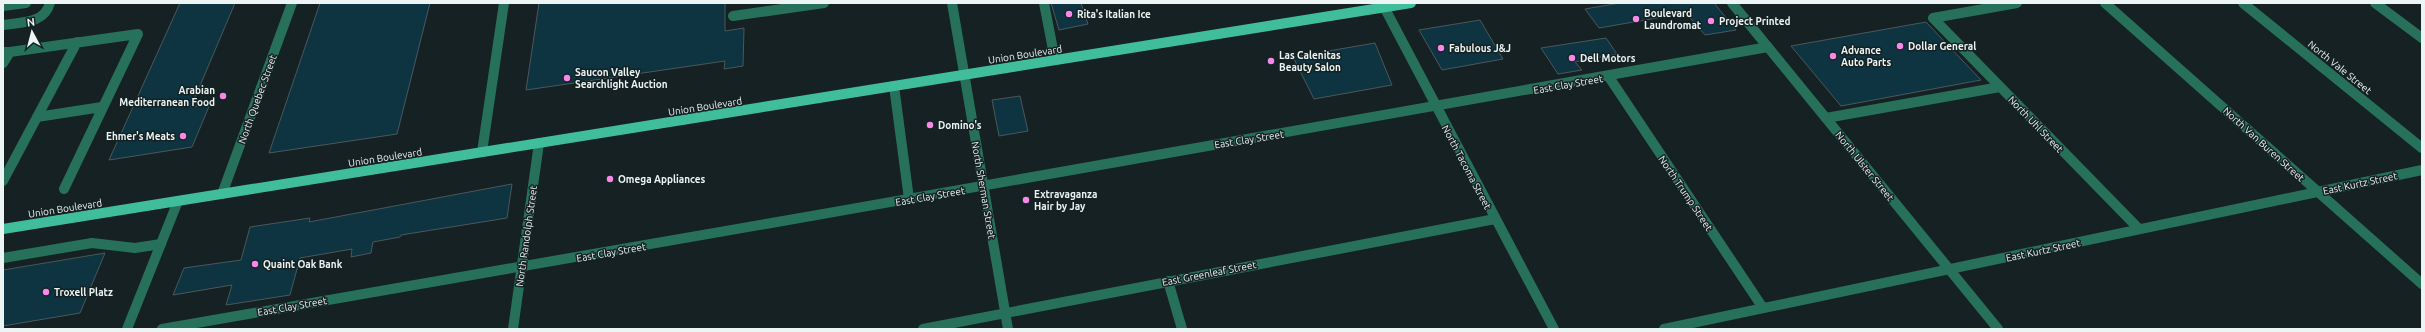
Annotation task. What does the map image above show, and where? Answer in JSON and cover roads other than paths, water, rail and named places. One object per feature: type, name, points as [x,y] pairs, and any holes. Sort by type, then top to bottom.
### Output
[{"type":"main road","name":"Union Boulevard","points":[[3,229],[964,75],[1383,5],[1411,3]]},
{"type":"street","points":[[3,6],[26,3]]},
{"type":"street","points":[[3,25],[38,19],[47,13],[50,3]]},
{"type":"street","name":"North Quebec Street","points":[[222,194],[292,3]]},
{"type":"street","points":[[482,152],[504,3]]},
{"type":"street","points":[[733,16],[824,3]]},
{"type":"street","name":"North Sherman Street","points":[[952,3],[1008,329]]},
{"type":"street","points":[[1044,3],[1055,60]]},
{"type":"street","name":"North Ulster Street","points":[[1732,3],[1998,329]]},
{"type":"street","name":"North Uhl Street","points":[[2017,3],[1933,18],[2139,230]]},
{"type":"street","name":"North Van Buren Street","points":[[2105,3],[2422,284]]},
{"type":"street","name":"North Vale Street","points":[[2243,3],[2422,148]]},
{"type":"street","points":[[2375,3],[2422,38]]},
{"type":"street","name":"North Tacoma Street","points":[[1383,5],[1435,107],[1554,329]]},
{"type":"street","points":[[3,63],[6,52],[138,34],[64,189]]},
{"type":"street","points":[[3,181],[77,42]]},
{"type":"street","name":"East Clay Street","points":[[162,329],[522,268],[984,186],[1152,154],[1609,77],[1768,47]]},
{"type":"street","name":"North Trump Street","points":[[1609,77],[1763,308]]},
{"type":"street","points":[[894,86],[909,199]]},
{"type":"street","points":[[1826,118],[2000,87]]},
{"type":"street","points":[[37,117],[102,107]]},
{"type":"street","name":"North Randolph Street","points":[[513,329],[539,143]]},
{"type":"street","name":"East Kurtz Street","points":[[1664,329],[2422,170]]},
{"type":"street","points":[[127,329],[178,201]]},
{"type":"street","name":"East Greenleaf Street","points":[[923,329],[1495,219]]},
{"type":"street","points":[[3,258],[92,243],[135,248],[161,244]]},
{"type":"street","points":[[1168,281],[1182,329]]},
{"type":"place","name":"Rita's Italian Ice","points":[[1069,14]]},
{"type":"place","name":"Boulevard Laundromat","points":[[1636,19]]},
{"type":"place","name":"Project Printed","points":[[1711,21]]},
{"type":"place","name":"Dollar General","points":[[1900,46]]},
{"type":"place","name":"Fabulous J&J","points":[[1441,48]]},
{"type":"place","name":"Advance Auto Parts","points":[[1833,56]]},
{"type":"place","name":"Dell Motors","points":[[1572,58]]},
{"type":"place","name":"Las Calenitas Beauty Salon","points":[[1271,61]]},
{"type":"place","name":"Saucon Valley Searchlight Auction","points":[[567,78]]},
{"type":"place","name":"Arabian Mediterranean Food","points":[[223,96]]},
{"type":"place","name":"Domino's","points":[[930,125]]},
{"type":"place","name":"Ehmer's Meats","points":[[183,136]]},
{"type":"place","name":"Omega Appliances","points":[[610,179]]},
{"type":"place","name":"Extravaganza Hair by Jay","points":[[1026,200]]},
{"type":"place","name":"Quaint Oak Bank","points":[[255,264]]},
{"type":"place","name":"Troxell Platz","points":[[46,292]]}]
